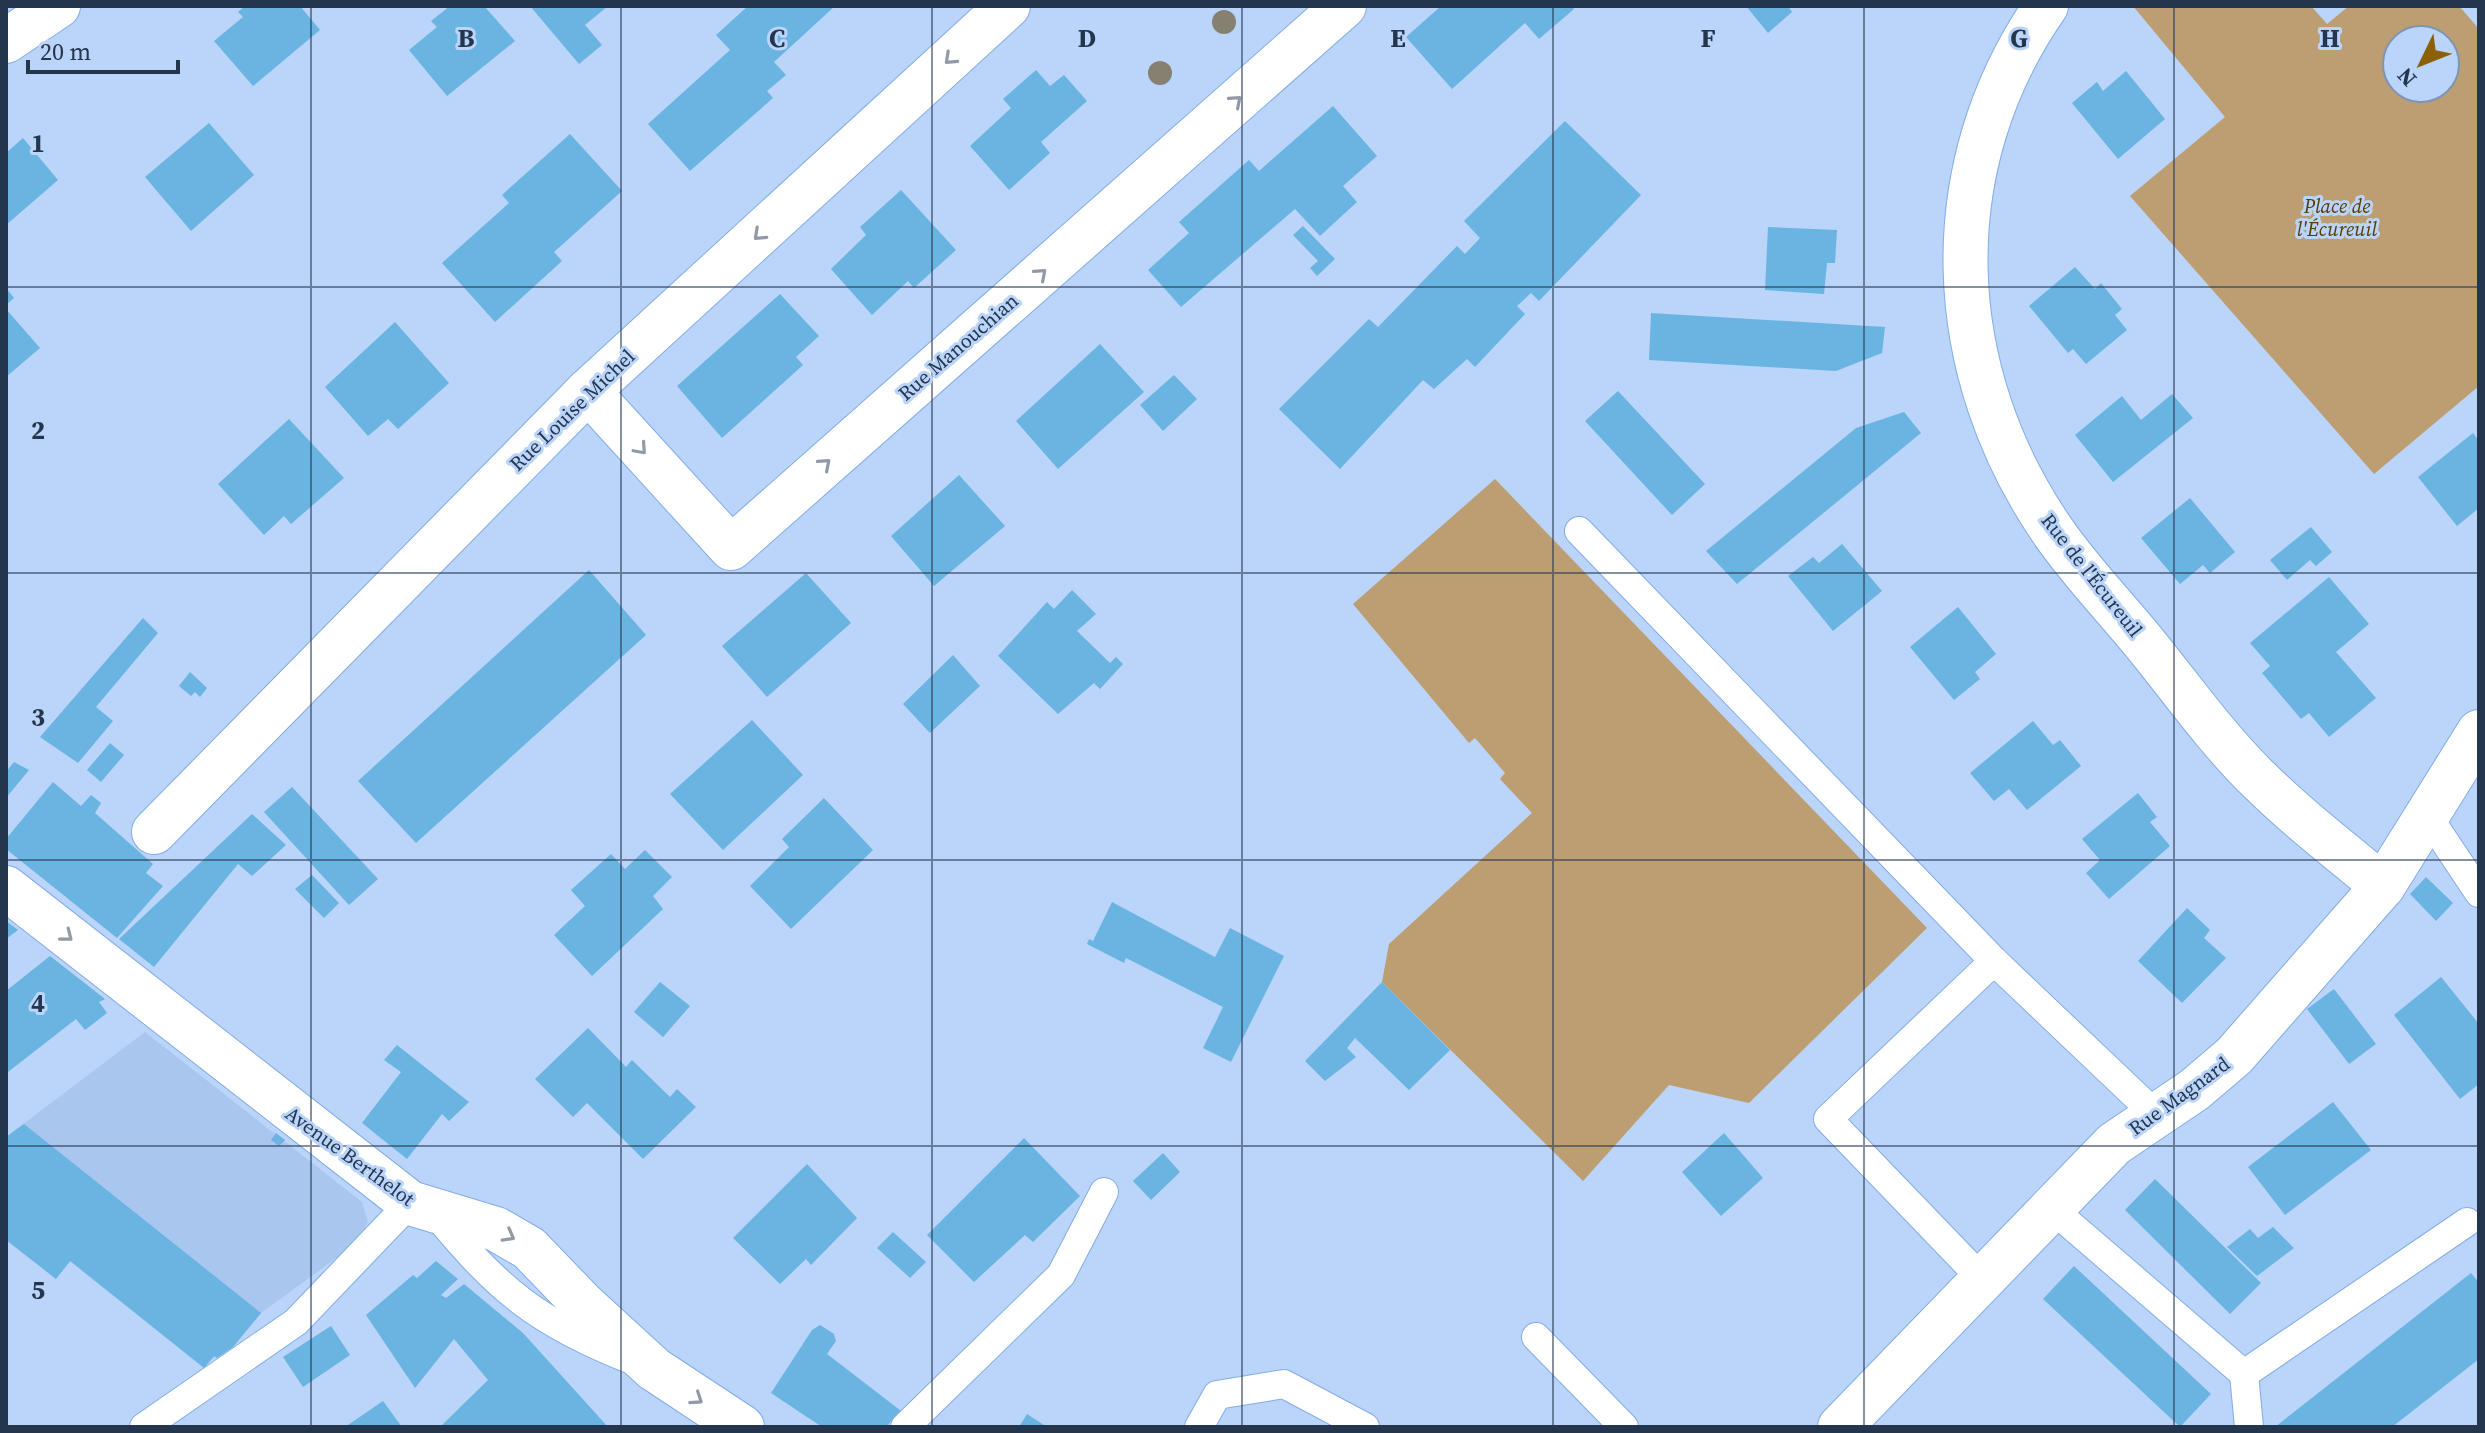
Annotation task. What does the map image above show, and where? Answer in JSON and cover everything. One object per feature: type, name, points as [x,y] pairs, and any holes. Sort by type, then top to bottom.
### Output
[{"type":"street","points":[[6,41],[58,6]]},
{"type":"street","name":"Rue Louise Michel","points":[[154,832],[588,391],[1008,6]]},
{"type":"street","name":"Rue Manouchian","points":[[588,391],[731,548],[1344,6]]},
{"type":"street","name":"Rue de l'Écureuil","points":[[2046,6],[2023,38],[1986,122],[1966,204],[1964,289],[1978,366],[2006,447],[2053,532],[2251,773],[2383,886]]},
{"type":"street","name":"Rue Magnard","points":[[1840,1427],[2114,1144],[2194,1090],[2234,1056],[2383,886],[2479,732]]},
{"type":"street","name":"Avenue Berthelot","points":[[6,888],[422,1208],[496,1229],[529,1248],[583,1304],[654,1369],[742,1427]]},
{"type":"lane","points":[[1579,531],[1994,961],[2155,1114]]},
{"type":"lane","points":[[2427,815],[2479,893]]},
{"type":"lane","points":[[1984,1281],[1828,1119],[1994,961]]},
{"type":"lane","points":[[905,1427],[1061,1275],[1104,1192]]},
{"type":"lane","points":[[144,1427],[296,1322],[422,1208]]},
{"type":"lane","points":[[2051,1208],[2244,1374],[2249,1427]]},
{"type":"lane","points":[[2244,1374],[2467,1222]]},
{"type":"lane","points":[[1536,1337],[1624,1427]]},
{"type":"lane","points":[[1199,1427],[1217,1395],[1284,1384],[1365,1427]]},
{"type":"shaded area","points":[[145,1032],[362,1202],[368,1222],[357,1243],[261,1313],[233,1347],[214,1357],[205,1367],[71,1261],[56,1279],[6,1239],[6,1137]]},
{"type":"green space","name":"Place de l'Écureuil","points":[[2133,6],[2311,6],[2327,24],[2349,6],[2459,6],[2479,29],[2479,386],[2374,474],[2130,196],[2225,117]]},
{"type":"green space","points":[[1495,479],[1927,928],[1749,1103],[1669,1085],[1583,1181],[1382,982],[1389,944],[1532,813],[1500,779],[1505,773],[1475,738],[1469,743],[1353,604]]},
{"type":"building","points":[[245,6],[300,6],[320,30],[253,86],[214,41],[243,17],[238,12]]},
{"type":"building","points":[[450,6],[484,6],[515,41],[447,96],[409,50],[437,27],[431,21]]},
{"type":"building","points":[[530,6],[608,6],[585,25],[602,45],[579,64]]},
{"type":"building","points":[[748,6],[835,6],[774,62],[786,75],[767,91],[773,98],[690,171],[648,124],[730,50],[716,35]]},
{"type":"building","points":[[1441,6],[1572,6],[1574,9],[1539,39],[1525,23],[1452,89],[1406,37]]},
{"type":"building","points":[[1746,6],[1788,6],[1792,12],[1768,33]]},
{"type":"building","points":[[1036,70],[1050,86],[1064,75],[1087,101],[1041,142],[1050,153],[1009,190],[970,146],[1011,108],[1003,99]]},
{"type":"building","points":[[2126,71],[2165,119],[2118,159],[2072,103],[2097,82],[2103,91]]},
{"type":"building","points":[[1333,106],[1377,156],[1343,186],[1357,202],[1320,236],[1295,209],[1181,307],[1148,270],[1189,233],[1179,222],[1249,160],[1259,171]]},
{"type":"building","points":[[1565,121],[1641,195],[1539,301],[1531,293],[1517,306],[1525,314],[1475,367],[1467,359],[1434,389],[1423,380],[1340,469],[1279,409],[1369,319],[1378,327],[1457,246],[1465,254],[1480,238],[1464,221]]},
{"type":"building","points":[[209,123],[254,175],[191,231],[145,177]]},
{"type":"building","points":[[570,134],[622,191],[554,252],[562,261],[495,322],[442,263],[509,203],[502,195]]},
{"type":"building","points":[[23,138],[58,180],[6,225],[6,153]]},
{"type":"building","points":[[901,190],[956,250],[914,288],[908,281],[872,315],[831,269],[866,235],[860,227]]},
{"type":"building","points":[[1303,226],[1335,259],[1317,276],[1310,268],[1318,261],[1293,235]]},
{"type":"building","points":[[1768,227],[1837,230],[1835,263],[1827,263],[1824,294],[1765,290]]},
{"type":"building","points":[[2075,267],[2095,289],[2101,283],[2122,309],[2115,315],[2127,330],[2086,364],[2073,349],[2068,353],[2029,306]]},
{"type":"building","points":[[6,288],[14,298],[6,305]]},
{"type":"building","points":[[780,294],[819,336],[796,357],[803,365],[722,438],[677,386]]},
{"type":"building","points":[[6,309],[40,348],[6,377]]},
{"type":"building","points":[[1651,313],[1885,327],[1882,353],[1836,371],[1649,360]]},
{"type":"building","points":[[395,322],[449,383],[398,429],[388,419],[368,436],[325,387]]},
{"type":"building","points":[[1100,344],[1144,392],[1058,469],[1016,421]]},
{"type":"building","points":[[1174,375],[1197,399],[1163,431],[1140,405]]},
{"type":"building","points":[[1618,391],[1705,484],[1672,515],[1585,421]]},
{"type":"building","points":[[2172,394],[2193,418],[2113,482],[2075,435],[2122,396],[2141,420]]},
{"type":"building","points":[[1904,412],[1921,433],[1737,584],[1706,551],[1856,428]]},
{"type":"building","points":[[289,419],[344,478],[291,524],[284,516],[264,535],[218,484]]},
{"type":"building","points":[[2473,433],[2479,441],[2479,508],[2457,526],[2418,477]]},
{"type":"building","points":[[959,475],[1005,526],[934,586],[891,536]]},
{"type":"building","points":[[2190,498],[2235,552],[2210,573],[2203,565],[2180,584],[2141,538]]},
{"type":"building","points":[[2311,527],[2332,552],[2316,566],[2310,560],[2287,580],[2270,560]]},
{"type":"building","points":[[1842,544],[1882,591],[1833,631],[1788,576],[1813,557],[1819,563]]},
{"type":"building","points":[[589,570],[646,635],[416,843],[358,781]]},
{"type":"building","points":[[806,573],[851,623],[767,697],[722,646]]},
{"type":"building","points":[[2329,577],[2369,624],[2336,652],[2376,698],[2329,737],[2309,713],[2301,719],[2262,673],[2270,666],[2250,643]]},
{"type":"building","points":[[1072,590],[1096,614],[1077,631],[1110,663],[1116,657],[1123,664],[1100,689],[1094,683],[1058,714],[998,656],[1047,602],[1054,609]]},
{"type":"building","points":[[1958,607],[1996,654],[1975,672],[1980,679],[1954,700],[1910,647]]},
{"type":"building","points":[[143,618],[158,633],[96,707],[113,721],[78,763],[40,737]]},
{"type":"building","points":[[953,655],[980,686],[930,733],[903,704]]},
{"type":"building","points":[[190,672],[207,688],[200,697],[195,692],[191,696],[179,686]]},
{"type":"building","points":[[752,720],[803,775],[723,850],[670,794]]},
{"type":"building","points":[[2033,721],[2053,745],[2060,740],[2081,766],[2027,810],[2009,789],[1994,801],[1970,773]]},
{"type":"building","points":[[110,743],[124,755],[101,782],[87,770]]},
{"type":"building","points":[[14,762],[29,770],[6,798],[6,772]]},
{"type":"building","points":[[53,782],[81,806],[91,795],[101,803],[95,813],[153,864],[146,873],[163,886],[117,938],[6,849],[6,839]]},
{"type":"building","points":[[292,787],[378,879],[349,905],[264,812]]},
{"type":"building","points":[[2138,793],[2157,817],[2150,822],[2170,846],[2109,899],[2086,873],[2100,860],[2082,839]]},
{"type":"building","points":[[824,798],[873,850],[791,929],[750,886],[789,847],[782,839]]},
{"type":"building","points":[[252,814],[286,845],[252,876],[238,864],[154,967],[119,939]]},
{"type":"building","points":[[645,850],[672,877],[653,896],[663,909],[592,976],[554,935],[585,906],[571,890],[611,854],[625,869]]},
{"type":"building","points":[[312,875],[339,903],[324,918],[295,889]]},
{"type":"building","points":[[2426,877],[2453,903],[2436,921],[2410,894]]},
{"type":"building","points":[[1112,902],[1215,957],[1230,928],[1284,956],[1231,1062],[1203,1048],[1223,1007],[1126,958],[1124,963],[1087,944],[1089,939],[1093,941]]},
{"type":"building","points":[[2187,908],[2210,930],[2204,938],[2226,958],[2182,1003],[2138,961]]},
{"type":"building","points":[[6,921],[18,930],[6,939]]},
{"type":"building","points":[[50,956],[105,999],[99,1002],[107,1013],[85,1030],[76,1019],[8,1072],[6,991]]},
{"type":"building","points":[[2441,977],[2479,1024],[2479,1084],[2460,1099],[2394,1015]]},
{"type":"building","points":[[660,982],[690,1006],[663,1037],[634,1012]]},
{"type":"building","points":[[1382,982],[1450,1050],[1409,1090],[1355,1038],[1347,1048],[1356,1057],[1325,1081],[1305,1061]]},
{"type":"building","points":[[2334,989],[2376,1044],[2349,1064],[2307,1009]]},
{"type":"building","points":[[588,1028],[626,1067],[632,1060],[670,1097],[677,1089],[696,1107],[643,1159],[587,1103],[573,1117],[535,1079]]},
{"type":"building","points":[[397,1045],[469,1102],[449,1121],[442,1114],[407,1159],[362,1123],[401,1072],[384,1060]]},
{"type":"building","points":[[2333,1102],[2371,1150],[2285,1215],[2248,1167]]},
{"type":"building","points":[[24,1124],[261,1313],[233,1347],[217,1358],[214,1356],[204,1368],[70,1261],[56,1279],[6,1240],[6,1137]]},
{"type":"building","points":[[276,1133],[285,1140],[279,1146],[271,1140]]},
{"type":"building","points":[[1724,1133],[1763,1178],[1721,1216],[1682,1172]]},
{"type":"building","points":[[1024,1138],[1080,1196],[1033,1242],[1025,1235],[974,1282],[927,1235]]},
{"type":"building","points":[[1163,1153],[1180,1172],[1151,1200],[1133,1181]]},
{"type":"building","points":[[807,1164],[857,1218],[811,1265],[806,1259],[780,1284],[733,1238]]},
{"type":"building","points":[[2155,1179],[2261,1283],[2230,1314],[2125,1210]]},
{"type":"building","points":[[2273,1227],[2294,1248],[2257,1276],[2227,1247],[2250,1229],[2258,1238]]},
{"type":"building","points":[[893,1232],[926,1262],[910,1278],[877,1248]]},
{"type":"building","points":[[436,1261],[458,1279],[441,1295],[446,1298],[464,1284],[523,1333],[608,1427],[440,1427],[488,1380],[454,1339],[415,1388],[366,1315],[413,1275],[417,1278]]},
{"type":"building","points":[[2074,1266],[2211,1394],[2180,1427],[2043,1299]]},
{"type":"building","points":[[2471,1273],[2479,1283],[2479,1359],[2392,1427],[2275,1427]]},
{"type":"building","points":[[820,1325],[834,1334],[836,1341],[827,1354],[909,1417],[899,1427],[891,1421],[887,1427],[822,1427],[771,1393],[812,1330]]},
{"type":"building","points":[[331,1326],[350,1355],[303,1387],[283,1357]]},
{"type":"building","points":[[383,1401],[402,1427],[349,1427],[348,1425]]},
{"type":"building","points":[[1027,1414],[1047,1427],[1019,1427]]}]
